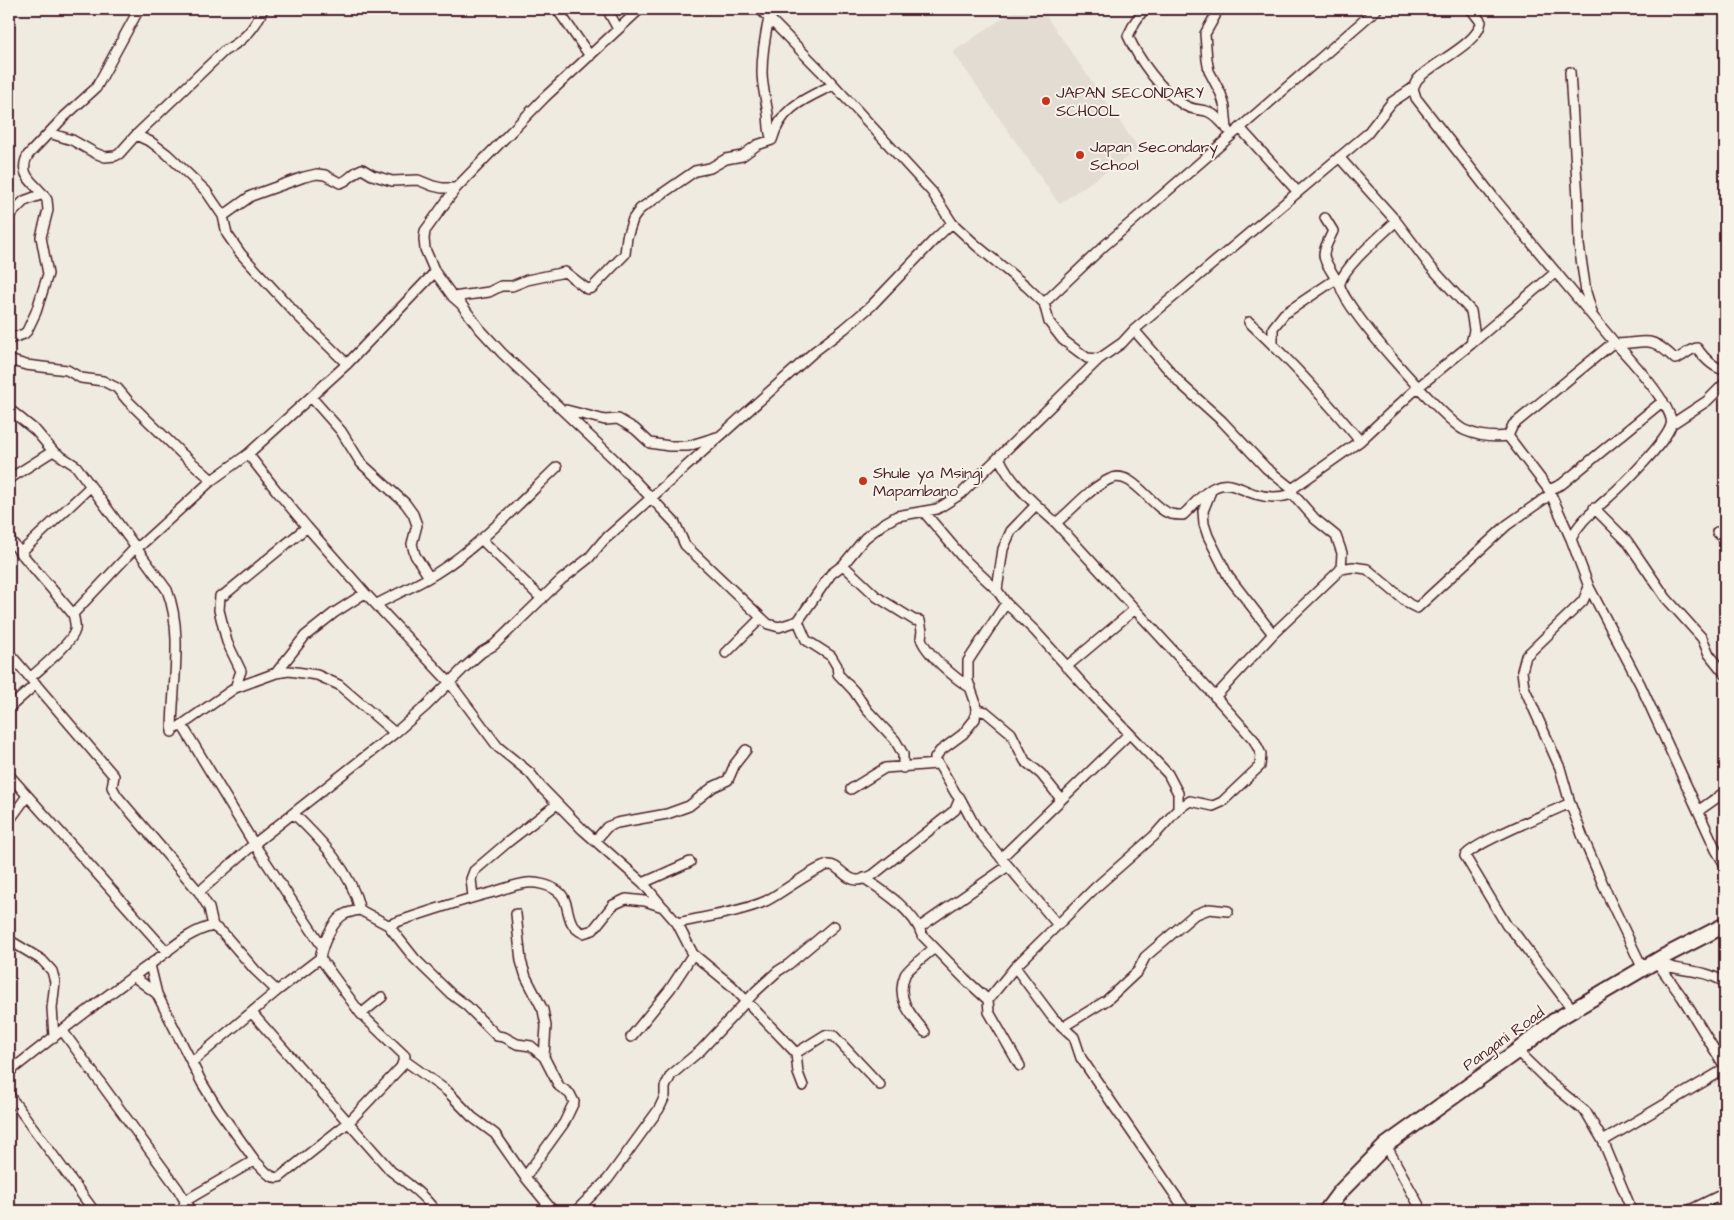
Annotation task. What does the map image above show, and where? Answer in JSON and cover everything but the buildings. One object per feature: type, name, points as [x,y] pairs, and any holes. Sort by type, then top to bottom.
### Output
[{"type":"main road","name":"Pangani Road","points":[[1326,1211],[1345,1186],[1386,1146],[1554,1022],[1643,968],[1725,925]]},
{"type":"street","points":[[9,339],[24,334],[27,331],[36,312],[48,274],[41,237],[48,204],[43,194],[26,176],[24,165],[28,155],[96,88],[139,9]]},
{"type":"street","points":[[49,133],[72,140],[95,153],[110,157],[119,154],[136,135],[224,51],[236,45],[248,35],[259,20],[263,9]]},
{"type":"street","points":[[557,9],[590,56]]},
{"type":"street","points":[[607,9],[618,29]]},
{"type":"street","points":[[640,9],[545,97],[456,188],[425,231],[425,249],[435,272],[453,297],[502,353],[614,459],[652,498],[675,523],[685,545],[761,618],[768,624],[779,627],[798,621],[831,574],[843,565],[866,538],[884,524],[898,516],[937,509],[961,494],[1098,359],[1122,343],[1134,330],[1367,134],[1392,102],[1413,88],[1418,78],[1469,40],[1480,29],[1481,22],[1471,9]]},
{"type":"street","points":[[760,9],[772,17],[932,192],[952,223],[977,246],[1019,279],[1044,303],[1049,322],[1063,340],[1087,358],[1098,359]]},
{"type":"street","points":[[1144,9],[1134,22],[1128,36],[1137,55],[1171,95],[1197,110],[1215,115],[1229,132]]},
{"type":"street","points":[[1217,9],[1205,34],[1207,60],[1209,71],[1221,94],[1225,107],[1229,132]]},
{"type":"street","points":[[1044,303],[1229,132],[1240,128],[1377,9]]},
{"type":"street","points":[[772,17],[764,39],[762,71],[768,114],[768,130],[772,140]]},
{"type":"street","points":[[1570,72],[1579,245],[1586,292],[1594,317]]},
{"type":"street","points":[[772,140],[774,131],[786,112],[798,103],[834,85]]},
{"type":"street","points":[[1413,88],[1416,98],[1494,198],[1615,344],[1632,360],[1663,401],[1670,413],[1672,424]]},
{"type":"street","points":[[1240,128],[1297,191]]},
{"type":"street","points":[[136,135],[151,142],[167,154],[206,191],[223,216],[227,234],[241,254],[297,316],[347,364]]},
{"type":"street","points":[[453,297],[489,292],[501,286],[512,286],[527,280],[563,272],[567,272],[587,289],[592,288],[625,254],[627,237],[633,219],[640,209],[695,171],[710,168],[726,159],[742,156],[757,145],[772,140]]},
{"type":"street","points":[[1339,156],[1396,221],[1430,266],[1471,311],[1474,330],[1471,344]]},
{"type":"street","points":[[223,216],[252,196],[317,174],[326,175],[340,184],[362,169],[372,175],[392,181],[418,180],[442,188],[456,188]]},
{"type":"street","points":[[9,216],[24,201],[43,194]]},
{"type":"street","points":[[1326,218],[1333,231],[1323,253],[1324,260],[1338,282],[1341,292],[1351,308],[1417,388],[1463,429],[1492,438],[1508,436]]},
{"type":"street","points":[[1273,344],[1273,328],[1284,314],[1338,282],[1347,269],[1396,221]]},
{"type":"street","points":[[199,892],[254,844],[395,733],[426,706],[464,668],[482,652],[494,645],[561,580],[589,558],[603,541],[815,351],[871,306],[952,223]]},
{"type":"street","points":[[73,614],[152,534],[212,480],[248,454],[347,364],[435,272]]},
{"type":"street","points":[[1056,523],[1112,477],[1132,481],[1159,507],[1172,514],[1183,515],[1212,488],[1217,486],[1230,484],[1256,494],[1274,498],[1293,491],[1360,440],[1417,388],[1556,272]]},
{"type":"street","points":[[1249,322],[1318,390],[1360,440]]},
{"type":"street","points":[[1134,330],[1181,384],[1222,421],[1266,468],[1293,491],[1315,519],[1336,536],[1342,552],[1341,569]]},
{"type":"street","points":[[1508,436],[1513,425],[1615,344],[1638,341],[1653,342],[1662,346],[1675,359],[1680,358],[1693,348],[1697,348],[1713,365],[1725,370]]},
{"type":"street","points":[[9,360],[26,365],[67,370],[81,378],[103,381],[117,388],[128,402],[212,480]]},
{"type":"street","points":[[1571,539],[1594,508],[1609,497],[1655,449],[1672,424],[1707,401],[1725,383]]},
{"type":"street","points":[[311,397],[341,431],[361,463],[405,503],[413,514],[417,525],[412,544],[415,555],[429,577]]},
{"type":"street","points":[[1216,697],[1273,634],[1341,569],[1353,567],[1367,569],[1409,604],[1418,608],[1506,525],[1562,484],[1663,401]]},
{"type":"street","points":[[561,408],[605,420],[618,419],[635,429],[650,443],[688,446],[720,436]]},
{"type":"street","points":[[9,409],[36,431],[53,451],[76,466],[90,487],[139,546],[167,590],[172,602],[176,634],[172,732],[235,688],[276,673],[289,671],[317,674],[339,685],[395,733]]},
{"type":"street","points":[[1508,436],[1550,492],[1590,587],[1640,684],[1716,850],[1725,865]]},
{"type":"street","points":[[9,479],[53,451]]},
{"type":"street","points":[[248,454],[307,527],[450,683],[498,747],[530,773],[557,804],[595,841],[644,883],[677,924],[693,954],[747,1001],[796,1054],[796,1064],[803,1086]]},
{"type":"street","points":[[988,1000],[1015,967],[1095,888],[1154,836],[1178,809],[1190,801],[1213,806],[1222,802],[1260,766],[1261,754],[1254,740],[1216,697],[1056,523],[1036,505],[1004,470],[999,457]]},
{"type":"street","points":[[377,604],[429,577],[454,560],[481,539],[557,467]]},
{"type":"street","points":[[20,553],[90,487]]},
{"type":"street","points":[[1212,488],[1203,510],[1204,524],[1208,536],[1216,548],[1228,576],[1273,634]]},
{"type":"street","points":[[997,590],[1003,549],[1011,531],[1036,505]]},
{"type":"street","points":[[1594,508],[1627,541],[1666,598],[1702,638],[1709,654],[1725,674]]},
{"type":"street","points":[[924,512],[964,558],[997,590],[1006,603],[1035,631],[1066,667],[1168,774],[1178,793],[1178,809]]},
{"type":"street","points":[[235,688],[241,671],[227,642],[219,610],[220,596],[224,595],[307,527]]},
{"type":"street","points":[[1717,532],[1725,540]]},
{"type":"street","points":[[9,539],[73,614],[75,629],[71,638],[9,708]]},
{"type":"street","points":[[481,539],[542,599]]},
{"type":"street","points":[[843,565],[877,597],[914,620],[920,621],[921,638],[926,648],[957,680],[971,688]]},
{"type":"street","points":[[1590,587],[1583,601],[1526,656],[1522,670],[1524,687],[1560,768],[1570,803],[1609,898],[1643,968]]},
{"type":"street","points":[[276,673],[305,636],[366,593]]},
{"type":"street","points":[[1006,603],[968,660],[967,674],[976,710],[975,719],[963,734],[940,751],[935,758],[976,828],[1058,925]]},
{"type":"street","points":[[1066,667],[1134,610]]},
{"type":"street","points":[[726,653],[761,618]]},
{"type":"street","points":[[798,621],[806,640],[831,656],[837,666],[838,674],[854,691],[867,710],[895,740],[903,754],[903,768]]},
{"type":"street","points":[[9,653],[114,776],[112,787],[117,796],[199,892],[209,908],[213,926],[223,933],[255,970],[277,991]]},
{"type":"street","points":[[976,710],[986,712],[1011,733],[1025,760],[1041,774],[1061,799]]},
{"type":"street","points":[[182,725],[254,844],[322,946]]},
{"type":"street","points":[[1001,858],[1129,734]]},
{"type":"street","points":[[595,841],[607,827],[617,823],[668,814],[689,806],[713,787],[728,780],[735,764],[746,750]]},
{"type":"street","points":[[851,789],[885,768],[937,764]]},
{"type":"street","points":[[9,775],[167,952]]},
{"type":"street","points":[[1698,811],[1725,792]]},
{"type":"street","points":[[9,821],[27,796]]},
{"type":"street","points":[[677,924],[766,901],[813,872],[829,865],[835,866],[854,880],[860,880],[872,875],[955,810],[960,798]]},
{"type":"street","points":[[1570,803],[1485,842],[1468,851],[1465,856],[1507,926],[1513,931],[1574,1010]]},
{"type":"street","points":[[472,897],[471,879],[474,871],[557,804]]},
{"type":"street","points":[[294,814],[312,831],[333,857],[352,886],[360,910]]},
{"type":"street","points":[[644,883],[690,862]]},
{"type":"street","points":[[920,927],[1008,866]]},
{"type":"street","points":[[864,878],[907,912],[920,927],[922,935],[988,1000],[989,1012],[1020,1066]]},
{"type":"street","points":[[388,925],[472,897],[527,883],[540,884],[556,890],[563,896],[569,919],[577,930],[583,933],[593,930],[613,905],[626,899],[645,901],[663,907]]},
{"type":"street","points":[[1063,1027],[1106,1000],[1138,970],[1145,957],[1194,915],[1209,909],[1228,910]]},
{"type":"street","points":[[192,1062],[277,991],[320,958],[322,946],[339,918],[343,914],[360,910],[388,925],[415,959],[497,1036],[504,1037],[517,1044],[531,1046],[544,1057],[559,1086],[570,1094],[574,1102],[564,1123],[525,1177]]},
{"type":"street","points":[[516,914],[521,961],[526,977],[542,1010],[546,1026],[544,1057]]},
{"type":"street","points":[[9,1072],[133,976],[193,933],[213,926]]},
{"type":"street","points":[[576,1211],[608,1179],[660,1109],[665,1096],[665,1086],[671,1074],[701,1050],[778,971],[834,926]]},
{"type":"street","points":[[9,940],[42,960],[52,971],[55,982],[52,1008],[54,1037]]},
{"type":"street","points":[[925,1032],[902,1001],[903,990],[905,974],[934,948]]},
{"type":"street","points":[[631,1037],[670,989],[693,954]]},
{"type":"street","points":[[150,964],[157,994],[202,1083],[256,1162],[276,1178],[349,1122],[397,1071],[405,1056],[361,1014],[320,958]]},
{"type":"street","points":[[1656,961],[1668,968],[1704,974],[1725,982]]},
{"type":"street","points":[[1603,1141],[1725,1068],[1682,997],[1656,961]]},
{"type":"street","points":[[1015,967],[1053,1018],[1074,1037],[1081,1058],[1186,1211]]},
{"type":"street","points":[[133,976],[157,994]]},
{"type":"street","points":[[361,1014],[382,997]]},
{"type":"street","points":[[252,1013],[391,1170],[410,1185],[435,1211]]},
{"type":"street","points":[[62,1030],[192,1211]]},
{"type":"street","points":[[796,1054],[825,1035],[834,1036],[880,1085]]},
{"type":"street","points":[[1517,1051],[1549,1082],[1586,1112],[1603,1141],[1632,1211]]},
{"type":"street","points":[[404,1060],[446,1091],[472,1117],[495,1134],[525,1177],[553,1211]]},
{"type":"street","points":[[9,1095],[94,1211]]},
{"type":"street","points":[[1386,1146],[1422,1211]]},
{"type":"street","points":[[183,1211],[185,1201],[250,1163],[256,1162]]},
{"type":"street","points":[[1688,1211],[1724,1197]]},
{"type":"shaded area","name":"JAPAN SECONDARY SCHOOL","points":[[1016,9],[1041,9],[1139,149],[1059,204],[953,52]]},
{"type":"place","name":"JAPAN SECONDARY SCHOOL","points":[[1046,101]]},
{"type":"place","name":"Japan Secondary School","points":[[1080,155]]},
{"type":"place","name":"Shule ya Msingi Mapambano","points":[[863,481]]}]
